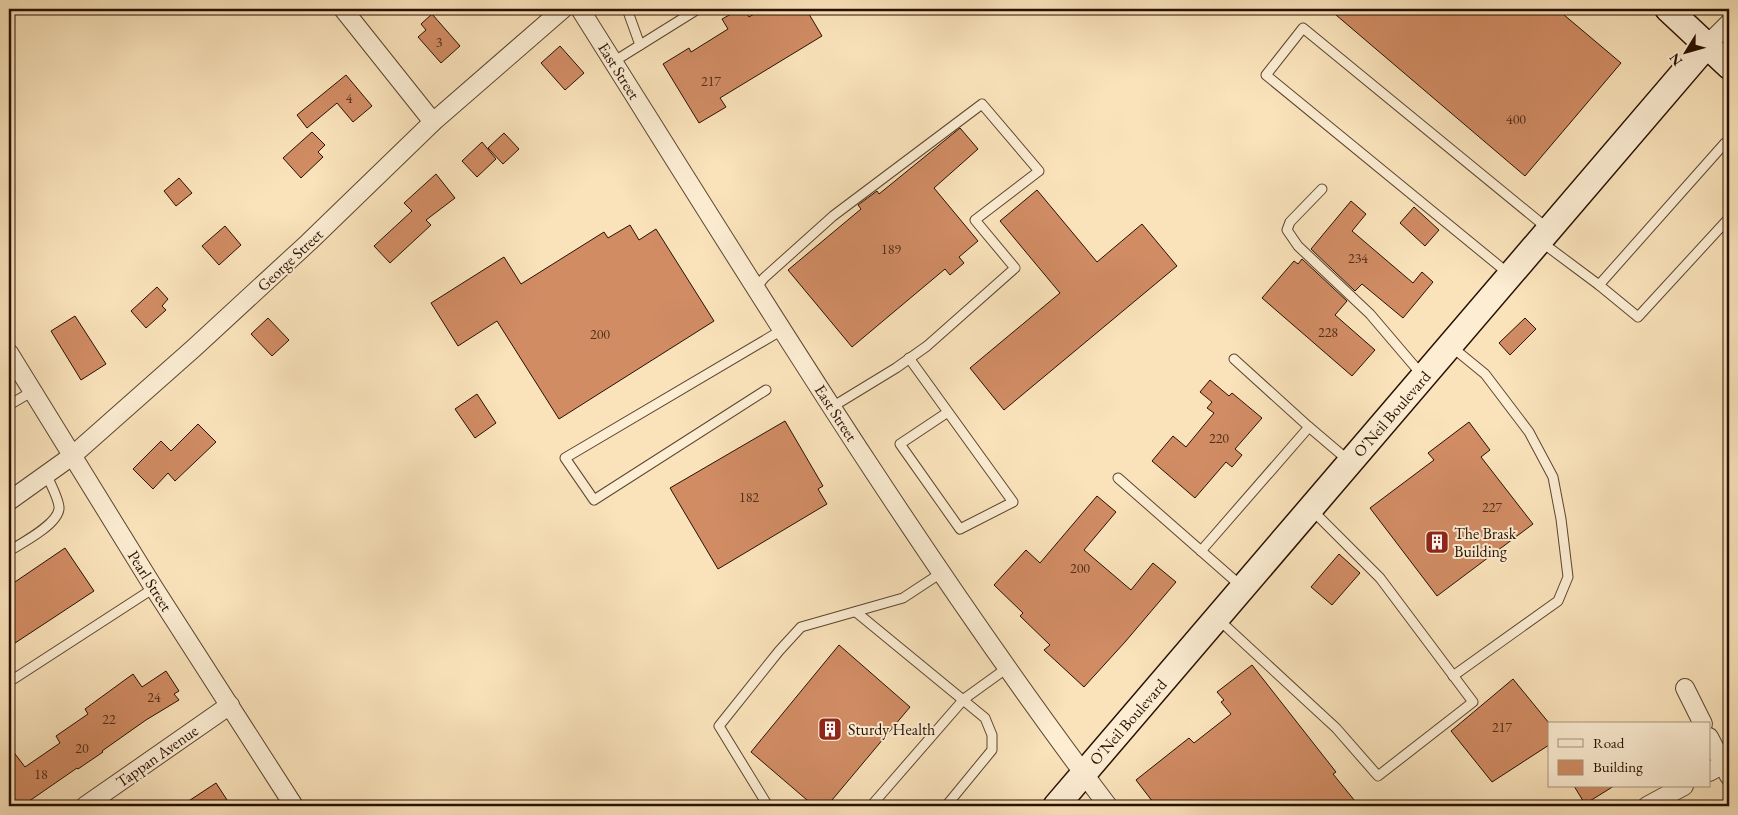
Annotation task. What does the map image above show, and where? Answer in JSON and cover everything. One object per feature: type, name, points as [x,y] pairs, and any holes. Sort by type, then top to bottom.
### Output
[{"type":"main road","points":[[1668,9],[1729,66]]},
{"type":"main road","name":"O'Neil Boulevard","points":[[1056,806],[1707,46]]},
{"type":"street","points":[[343,9],[433,122]]},
{"type":"street","name":"George Street","points":[[9,501],[72,456],[194,348],[302,249],[433,122],[562,9]]},
{"type":"street","name":"East Street","points":[[580,9],[782,330],[941,573],[1108,806]]},
{"type":"street","name":"O'Neil Boulevard","points":[[1707,46],[1729,23]]},
{"type":"street","name":"Pearl Street","points":[[9,353],[154,588],[294,806]]},
{"type":"street","points":[[1685,688],[1702,722]]},
{"type":"street","name":"Tappan Avenue","points":[[85,806],[230,706]]},
{"type":"street","points":[[1710,739],[1723,769]]},
{"type":"street","points":[[1647,806],[1680,788]]},
{"type":"lane","points":[[627,9],[640,45]]},
{"type":"lane","points":[[613,62],[698,9]]},
{"type":"lane","points":[[1510,276],[1266,75],[1304,28],[1638,317],[1729,218]]},
{"type":"lane","points":[[756,288],[764,278],[833,216],[982,104],[1039,171],[975,220],[1015,268],[927,346],[832,407]]},
{"type":"lane","points":[[1599,285],[1726,143],[1729,146]]},
{"type":"lane","points":[[1322,189],[1290,222],[1287,230],[1298,246],[1370,314],[1423,377]]},
{"type":"lane","points":[[766,390],[594,500],[565,458],[782,330]]},
{"type":"lane","points":[[1450,346],[1485,374],[1529,432],[1553,477],[1561,519],[1568,576],[1558,601],[1453,676]]},
{"type":"lane","points":[[909,358],[948,412],[1013,502],[960,529],[900,444],[948,412]]},
{"type":"lane","points":[[1234,359],[1351,462]]},
{"type":"lane","points":[[9,405],[33,391]]},
{"type":"lane","points":[[1202,551],[1309,427]]},
{"type":"lane","points":[[9,551],[48,525],[55,518],[59,509],[58,502],[46,476]]},
{"type":"lane","points":[[1118,478],[1243,588]]},
{"type":"lane","points":[[1217,618],[1336,728],[1378,776],[1473,702],[1380,578],[1311,508]]},
{"type":"lane","points":[[768,806],[719,726],[801,627],[902,598],[941,573]]},
{"type":"lane","points":[[9,682],[154,588]]},
{"type":"lane","points":[[856,612],[985,718],[992,735],[992,750],[946,806]]},
{"type":"lane","points":[[871,806],[964,699],[1008,668]]},
{"type":"building","points":[[740,9],[744,9],[749,17],[762,9],[806,9],[822,36],[720,98],[726,107],[699,123],[663,64],[689,48],[691,52],[728,29],[722,19]]},
{"type":"building","points":[[1329,9],[1557,9],[1621,63],[1525,176]]},
{"type":"building","points":[[432,14],[460,46],[441,63],[418,37],[426,30],[421,24]]},
{"type":"building","points":[[560,46],[584,73],[565,90],[541,63]]},
{"type":"building","points":[[346,75],[372,106],[353,122],[337,103],[307,128],[297,115]]},
{"type":"building","points":[[960,128],[978,149],[934,188],[978,241],[959,257],[964,263],[950,275],[945,269],[852,347],[788,270],[861,209],[858,205],[877,191],[879,194]]},
{"type":"building","points":[[312,132],[325,145],[318,152],[323,157],[301,178],[283,158]]},
{"type":"building","points":[[504,133],[519,149],[503,164],[488,148]]},
{"type":"building","points":[[482,142],[496,159],[477,177],[462,161]]},
{"type":"building","points":[[436,174],[455,198],[426,220],[431,225],[390,263],[374,246],[412,211],[404,203]]},
{"type":"building","points":[[179,178],[192,193],[176,206],[164,191]]},
{"type":"building","points":[[1037,190],[1097,262],[1142,224],[1177,266],[1004,410],[970,368],[1060,293],[1000,221]]},
{"type":"building","points":[[1351,201],[1366,214],[1352,231],[1413,283],[1422,272],[1433,282],[1403,318],[1362,284],[1355,291],[1311,249]]},
{"type":"building","points":[[1414,207],[1439,230],[1425,246],[1400,223]]},
{"type":"building","points":[[630,225],[639,240],[656,229],[714,321],[559,419],[497,321],[458,346],[431,303],[504,257],[521,284],[604,232],[608,238]]},
{"type":"building","points":[[225,226],[241,245],[219,265],[202,246]]},
{"type":"building","points":[[1302,259],[1347,301],[1335,315],[1375,350],[1352,376],[1262,298],[1294,261],[1298,264]]},
{"type":"building","points":[[157,287],[168,299],[162,306],[166,310],[146,328],[131,311]]},
{"type":"building","points":[[75,316],[106,364],[81,380],[51,331]]},
{"type":"building","points":[[268,318],[289,340],[272,356],[251,334]]},
{"type":"building","points":[[1525,318],[1536,329],[1510,355],[1499,343]]},
{"type":"building","points":[[1210,380],[1229,396],[1232,393],[1262,418],[1235,449],[1242,455],[1232,467],[1226,462],[1195,498],[1152,461],[1173,436],[1186,447],[1214,413],[1207,408],[1212,402],[1200,392]]},
{"type":"building","points":[[477,394],[496,423],[475,438],[455,409]]},
{"type":"building","points":[[785,421],[823,486],[818,489],[827,504],[718,569],[670,488]]},
{"type":"building","points":[[1469,422],[1490,450],[1481,457],[1533,524],[1437,596],[1370,508],[1434,460],[1428,453]]},
{"type":"building","points":[[198,424],[216,442],[175,481],[168,473],[153,489],[133,469],[161,441],[171,451]]},
{"type":"building","points":[[1097,496],[1116,512],[1084,550],[1131,590],[1153,563],[1176,582],[1084,687],[1044,650],[1050,645],[1020,616],[1023,613],[994,585],[1026,550],[1040,563]]},
{"type":"building","points":[[65,548],[94,591],[9,647],[9,586]]},
{"type":"building","points":[[1339,554],[1360,573],[1332,605],[1311,587]]},
{"type":"building","name":"Sturdy Health","points":[[839,645],[910,707],[827,806],[814,806],[751,752]]},
{"type":"building","points":[[1252,665],[1336,772],[1333,774],[1359,806],[1156,806],[1136,780],[1189,738],[1194,743],[1231,714],[1221,702],[1224,700],[1217,692]]},
{"type":"building","points":[[166,671],[179,691],[174,694],[179,700],[146,720],[103,752],[22,806],[9,806],[9,746],[25,767],[60,743],[56,736],[88,714],[85,709],[133,674],[142,687]]},
{"type":"building","points":[[1513,679],[1548,722],[1548,746],[1492,782],[1451,731]]},
{"type":"building","points":[[216,783],[231,806],[181,806]]},
{"type":"building","points":[[1575,788],[1611,788],[1585,804]]},
{"type":"place","name":"The Brask Building","points":[[1437,542]]},
{"type":"place","name":"Sturdy Health","points":[[830,729]]}]
